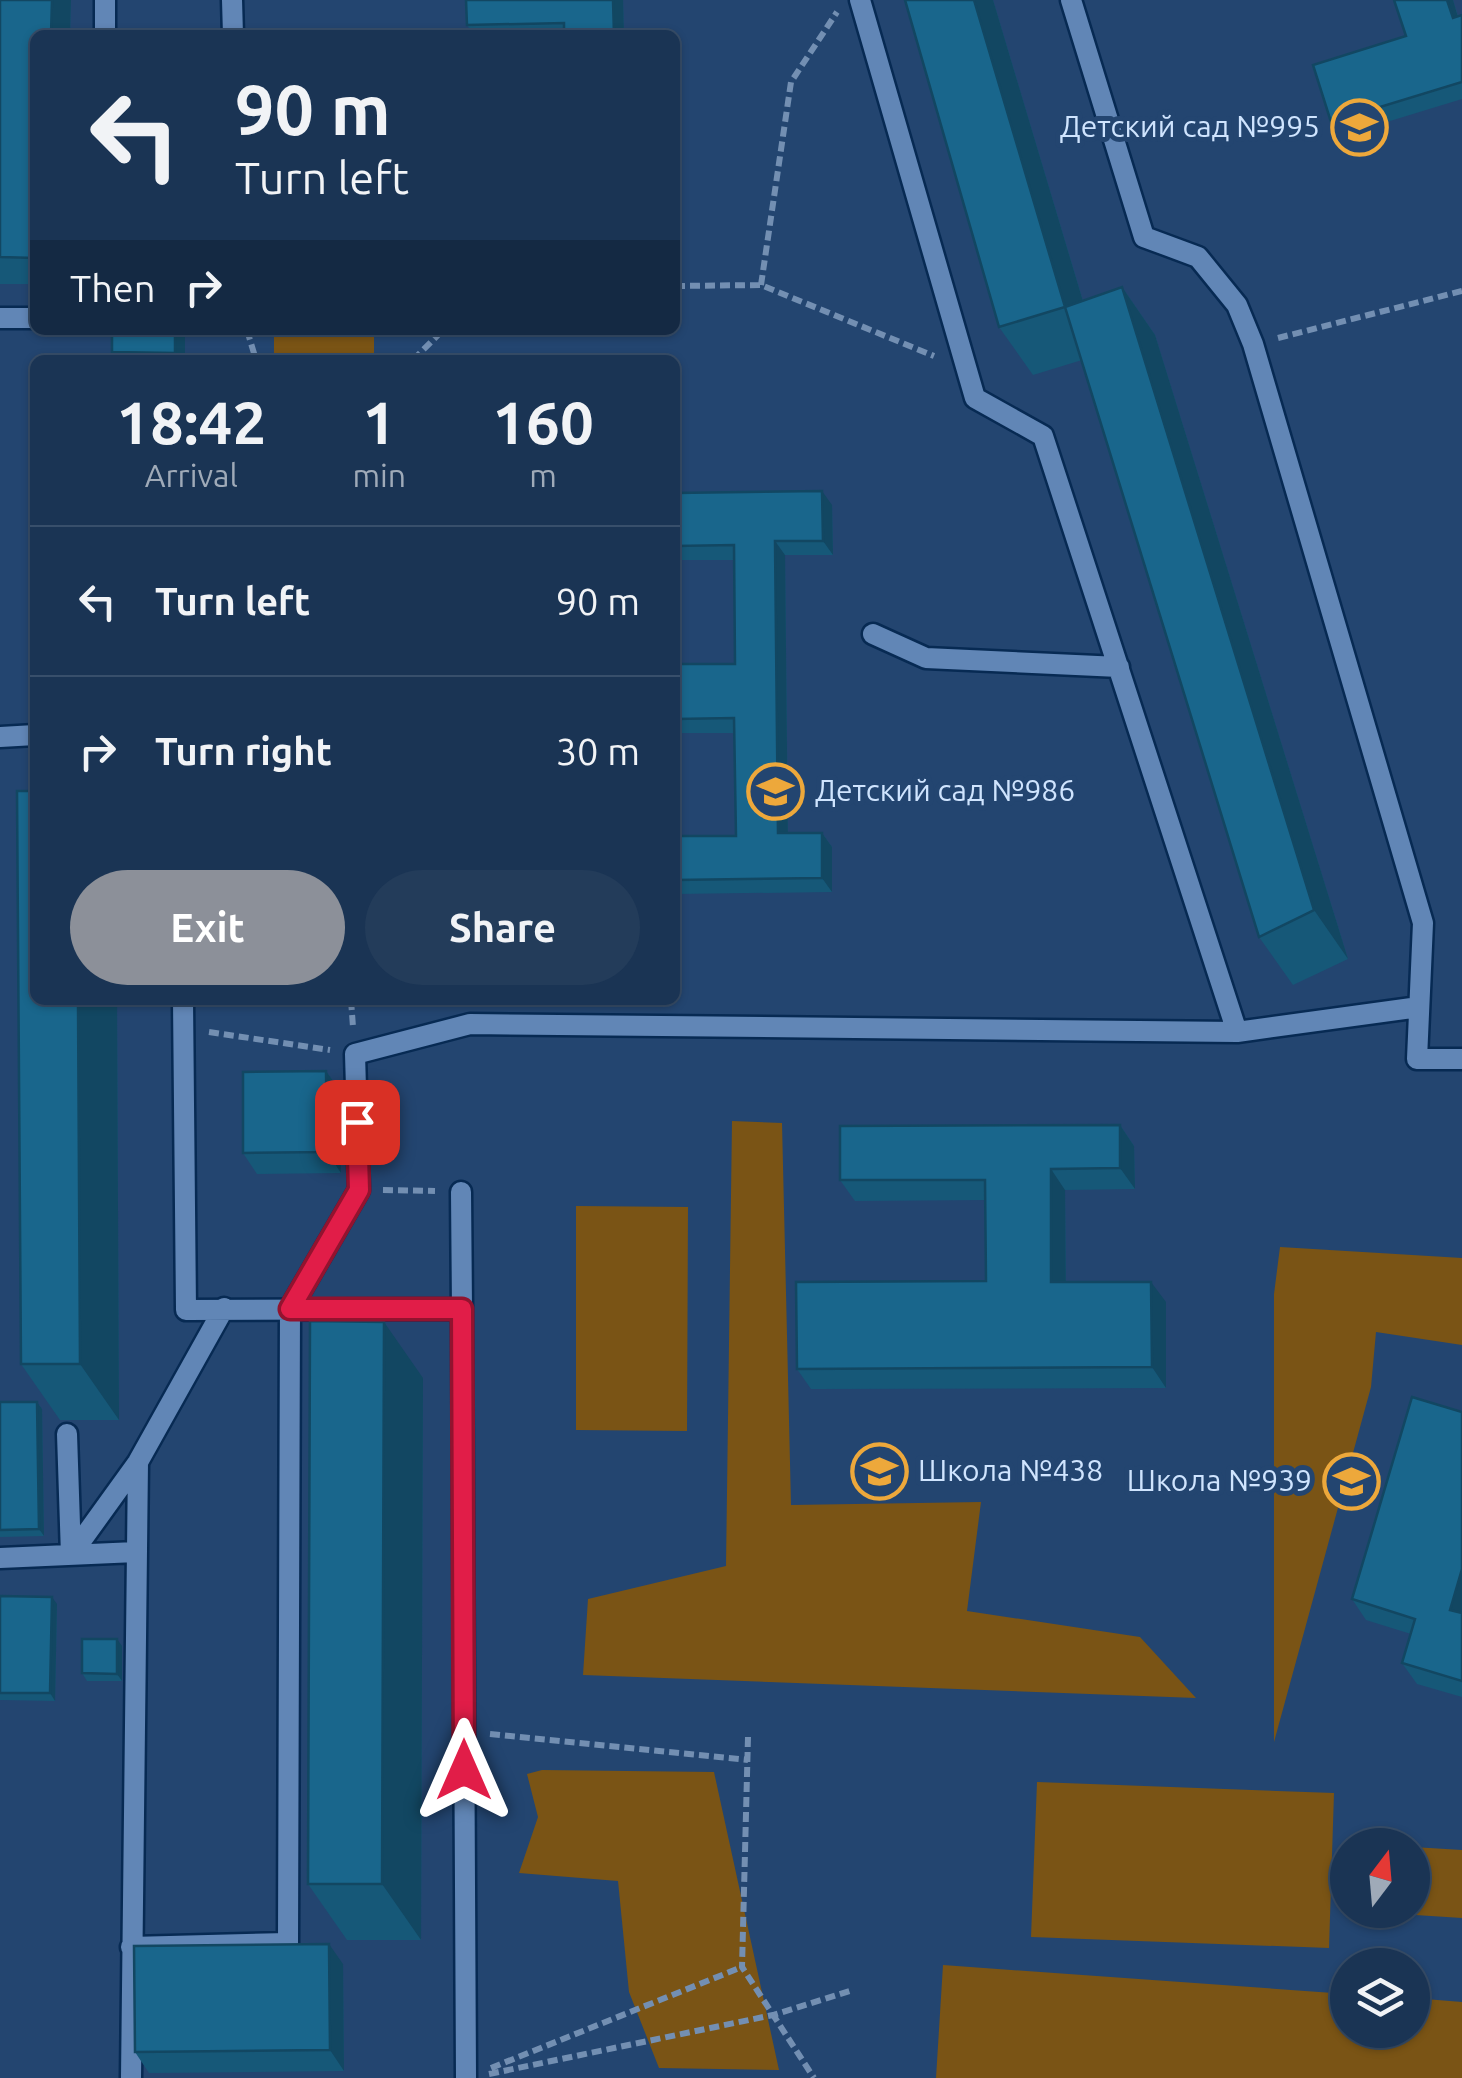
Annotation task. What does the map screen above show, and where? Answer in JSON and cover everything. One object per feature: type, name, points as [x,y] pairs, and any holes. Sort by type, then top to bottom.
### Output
[{"type":"lane","points":[[105,0],[105,30]]},
{"type":"lane","points":[[232,0],[233,30]]},
{"type":"lane","points":[[860,0],[975,398],[1043,436],[1237,1032]]},
{"type":"lane","points":[[1070,0],[1144,237],[1198,257],[1237,305],[1253,344],[1423,923],[1418,1059],[1462,1059]]},
{"type":"lane","points":[[0,318],[30,318]]},
{"type":"lane","points":[[873,634],[926,658],[1119,667]]},
{"type":"lane","points":[[0,736],[30,735]]},
{"type":"lane","points":[[183,1005],[186,1310],[462,1309]]},
{"type":"lane","points":[[131,1947],[288,1943],[290,1309],[359,1190],[355,1054],[470,1024],[1237,1032],[1420,1007]]},
{"type":"lane","points":[[462,1192],[464,1731],[480,2074]]},
{"type":"lane","points":[[71,1555],[138,1462],[224,1308]]},
{"type":"lane","points":[[67,1434],[71,1555]]},
{"type":"lane","points":[[131,2078],[138,1462]]},
{"type":"lane","points":[[0,1558],[136,1552]]},
{"type":"path","points":[[762,285],[792,82],[844,0]]},
{"type":"path","points":[[680,286],[762,285],[967,370]]},
{"type":"path","points":[[1253,344],[1462,291]]},
{"type":"path","points":[[418,355],[438,335]]},
{"type":"path","points":[[183,1028],[355,1054]]},
{"type":"path","points":[[359,1190],[462,1192]]},
{"type":"path","points":[[464,1731],[748,1760]]},
{"type":"path","points":[[748,1736],[742,1966],[814,2078]]},
{"type":"path","points":[[480,2074],[742,1966]]},
{"type":"path","points":[[480,2074],[773,2015],[850,1991]]},
{"type":"shaded area","points":[[274,335],[374,335],[374,355],[274,355]]},
{"type":"shaded area","points":[[732,1121],[782,1123],[791,1505],[981,1502],[967,1611],[1140,1637],[1196,1698],[583,1675],[588,1599],[726,1566]]},
{"type":"shaded area","points":[[576,1206],[688,1207],[687,1431],[576,1430]]},
{"type":"shaded area","points":[[1280,1247],[1462,1258],[1462,1345],[1376,1332],[1371,1387],[1274,1742],[1274,1294]]},
{"type":"shaded area","points":[[542,1770],[714,1772],[779,2070],[659,2068],[629,1992],[618,1881],[519,1873],[538,1817],[527,1774]]},
{"type":"shaded area","points":[[1037,1782],[1334,1793],[1329,1948],[1031,1937]]},
{"type":"shaded area","points":[[1430,1848],[1462,1850],[1462,1918],[1430,1916]]},
{"type":"shaded area","points":[[943,1965],[1330,1993],[1330,2048],[1430,2048],[1430,1999],[1462,2002],[1462,2078],[936,2078]]},
{"type":"building","points":[[0,0],[52,0],[51,30],[30,30],[30,258],[0,257]]},
{"type":"building","points":[[466,0],[613,0],[614,30],[564,30],[564,23],[467,25]]},
{"type":"building","points":[[905,0],[974,0],[1065,307],[999,327]]},
{"type":"building","points":[[1394,0],[1447,0],[1453,18],[1462,15],[1462,82],[1331,122],[1313,65],[1406,36]]},
{"type":"building","points":[[1122,287],[1314,910],[1259,937],[1065,307]]},
{"type":"building","points":[[112,335],[175,335],[175,353],[112,352]]},
{"type":"building","points":[[822,491],[823,541],[775,541],[778,833],[822,833],[822,878],[680,880],[680,836],[736,836],[734,718],[680,719],[680,664],[735,664],[734,545],[680,546],[680,493]]},
{"type":"building","points":[[17,791],[30,791],[30,1005],[78,1005],[80,1364],[21,1364]]},
{"type":"building","points":[[326,1071],[327,1152],[243,1153],[243,1072]]},
{"type":"building","points":[[1120,1125],[1120,1168],[1051,1169],[1051,1282],[1151,1282],[1152,1367],[797,1369],[796,1282],[986,1281],[985,1180],[840,1180],[840,1126]]},
{"type":"building","points":[[310,1321],[384,1322],[382,1884],[308,1884]]},
{"type":"building","points":[[1412,1397],[1462,1412],[1462,1569],[1450,1610],[1462,1613],[1462,1681],[1402,1663],[1415,1619],[1352,1599]]},
{"type":"building","points":[[0,1402],[37,1402],[39,1529],[0,1530]]},
{"type":"building","points":[[0,1596],[52,1597],[50,1693],[0,1693]]},
{"type":"building","points":[[82,1639],[117,1639],[117,1674],[82,1673]]},
{"type":"building","points":[[329,1944],[330,2050],[135,2052],[134,1946]]},
{"type":"place","name":"Детский сад №995","points":[[1359,127]]},
{"type":"place","name":"Детский сад №986","points":[[776,791]]},
{"type":"place","name":"Школа №438","points":[[879,1471]]},
{"type":"place","name":"Школа №939","points":[[1351,1481]]},
{"type":"route","points":[[357,1122],[359,1190],[290,1309],[462,1309],[464,1770]]}]
